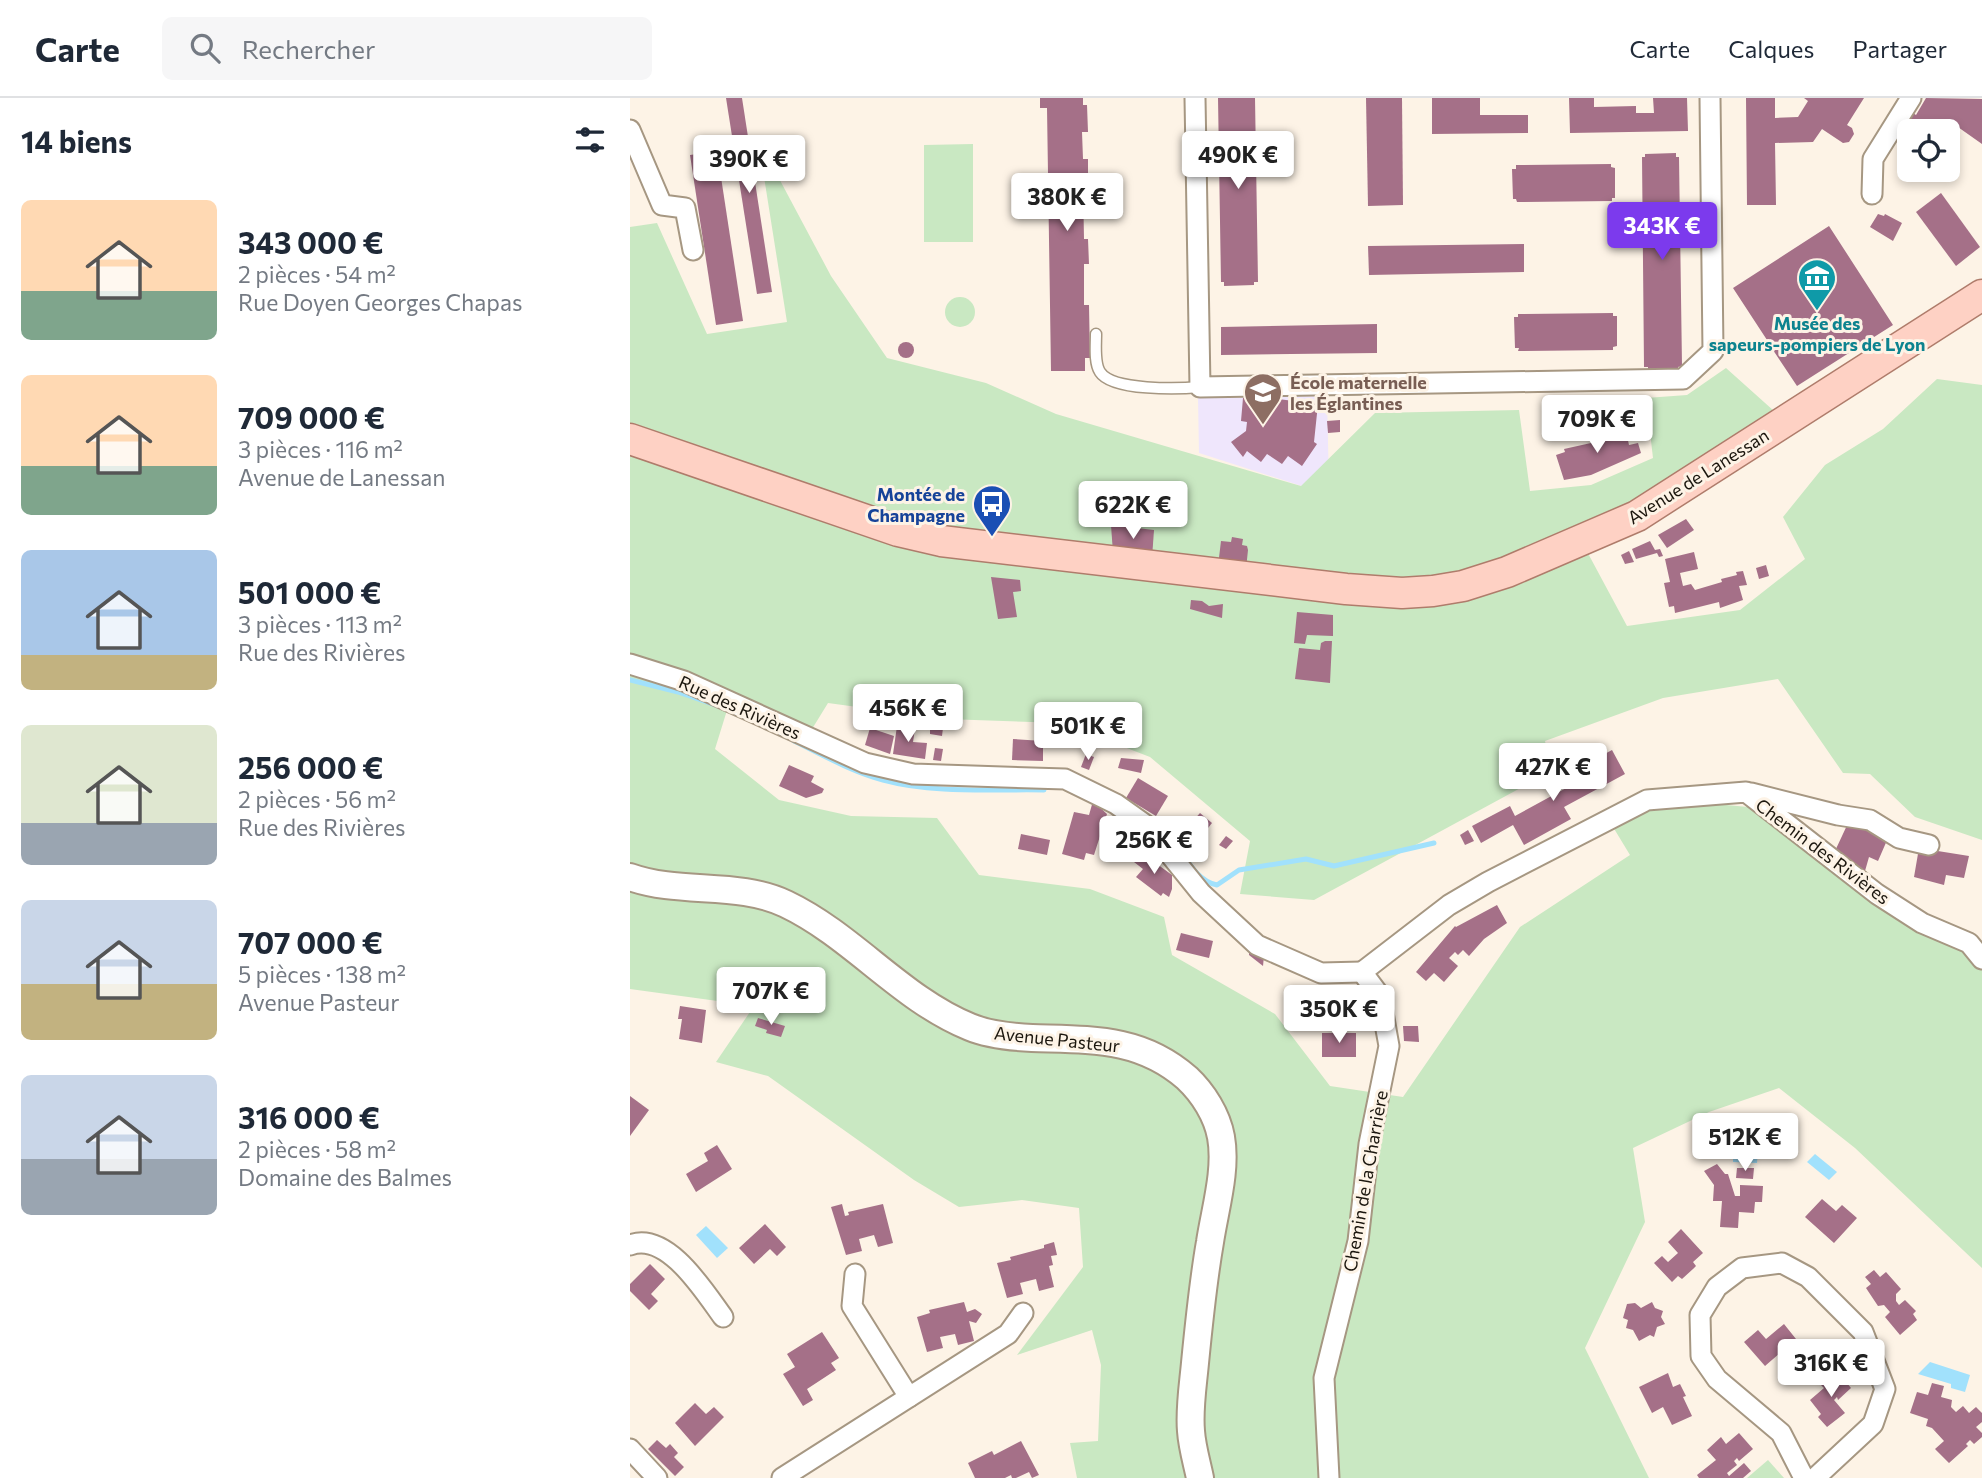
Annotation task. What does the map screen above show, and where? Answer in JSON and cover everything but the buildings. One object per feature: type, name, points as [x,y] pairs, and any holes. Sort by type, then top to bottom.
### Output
[{"type":"main road","name":"Avenue de Lanessan","points":[[630,439],[898,531],[940,541],[1346,589],[1402,593],[1433,591],[1463,586],[1507,572],[1637,516],[1982,295]]},
{"type":"main road","name":"Avenue Pasteur","points":[[630,877],[681,887],[740,892],[783,903],[818,922],[938,1013],[973,1029],[1013,1037],[1111,1042],[1147,1052],[1175,1068],[1198,1088],[1213,1113],[1221,1137],[1222,1164],[1201,1300],[1193,1379],[1191,1431],[1200,1478]]},
{"type":"street","points":[[1195,98],[1200,387],[1683,379],[1713,351],[1710,98]]},
{"type":"street","points":[[1872,194],[1873,159],[1911,98]]},
{"type":"street","points":[[630,130],[662,205],[685,208],[693,250]]},
{"type":"street","name":"Rue des Rivières","points":[[630,664],[684,681],[866,763],[913,774],[1065,779],[1116,804],[1147,826],[1200,893],[1257,945],[1321,973],[1362,972]]},
{"type":"street","points":[[1746,792],[1838,815],[1870,820],[1899,838],[1929,845]]},
{"type":"street","name":"Chemin des Rivières","points":[[1362,972],[1448,905],[1647,800],[1746,792],[1877,894],[1922,923],[1969,943],[1982,960]]},
{"type":"street","name":"Chemin de la Charrière","points":[[1329,1478],[1324,1377],[1358,1241],[1369,1144],[1389,1046],[1380,996],[1362,972]]},
{"type":"street","points":[[630,1245],[636,1243],[660,1246],[689,1273],[723,1317]]},
{"type":"street","points":[[1804,1478],[1781,1433],[1717,1379],[1701,1356],[1700,1315],[1717,1287],[1742,1268],[1782,1263],[1808,1277],[1863,1332],[1885,1389],[1872,1424],[1815,1478]]},
{"type":"street","points":[[855,1274],[852,1306],[909,1396]]},
{"type":"street","points":[[782,1478],[1008,1334],[1024,1313]]},
{"type":"street","points":[[630,1449],[657,1478]]},
{"type":"lane","points":[[1096,334],[1098,369],[1105,378],[1169,390],[1200,387]]},
{"type":"shaded area","name":"École maternelle les Églantines","points":[[1327,396],[1329,488],[1311,489],[1199,453],[1198,398]]},
{"type":"green space","points":[[758,139],[831,276],[887,358],[986,383],[1056,414],[1301,486],[1375,413],[1519,410],[1530,491],[1591,485],[1653,458],[1646,398],[1687,395],[1726,368],[1774,411],[1632,504],[1576,531],[1627,626],[1740,610],[1805,559],[1783,517],[1825,465],[1883,429],[1937,379],[1982,385],[1982,840],[1915,817],[1870,774],[1843,773],[1778,679],[1663,698],[1545,741],[1552,771],[1314,900],[1240,894],[1250,841],[1150,757],[1062,723],[945,719],[828,703],[812,729],[630,657],[630,227],[657,223],[707,334],[787,322]]},
{"type":"green space","points":[[973,144],[973,242],[924,242],[924,145]]},
{"type":"green space","points":[[960,297],[971,301],[975,312],[971,323],[960,327],[949,323],[945,312],[949,301]]},
{"type":"green space","points":[[630,675],[728,707],[715,749],[779,800],[851,816],[937,818],[979,875],[1090,889],[1164,917],[1172,955],[1275,1014],[1330,1086],[1403,1097],[1520,927],[1630,855],[1613,827],[1654,807],[1705,803],[1748,807],[1966,948],[1982,968],[1982,1268],[1855,1148],[1779,1088],[1709,1112],[1633,1148],[1645,1222],[1585,1348],[1649,1478],[1077,1478],[1070,1443],[1098,1441],[1101,1365],[1092,1330],[1017,1355],[1083,1267],[1079,1208],[1022,1200],[959,1207],[914,1180],[768,1076],[716,1062],[754,1006],[630,989]]},
{"type":"green space","points":[[1768,1460],[1784,1478],[1747,1478]]},
{"type":"water","points":[[1733,1149],[1758,1150],[1757,1163],[1733,1162],[1733,1159],[1729,1159],[1729,1152]]},
{"type":"water","points":[[1815,1154],[1837,1172],[1829,1180],[1807,1162]]},
{"type":"water","points":[[706,1226],[728,1248],[717,1258],[696,1235]]},
{"type":"water","points":[[1930,1362],[1970,1375],[1965,1392],[1951,1388],[1951,1384],[1918,1374]]},
{"type":"waterway","points":[[630,680],[718,706]]},
{"type":"waterway","points":[[794,741],[860,772],[903,784],[963,790],[1044,790]]},
{"type":"waterway","points":[[1154,821],[1171,836],[1198,874],[1217,885],[1239,870],[1306,859],[1334,866],[1434,843]]},
{"type":"place","name":"Musée des sapeurs-pompiers de Lyon","points":[[1817,312]]},
{"type":"place","name":"École maternelle les Églantines","points":[[1263,426]]},
{"type":"place","name":"Montée de Champagne","points":[[992,538]]}]
